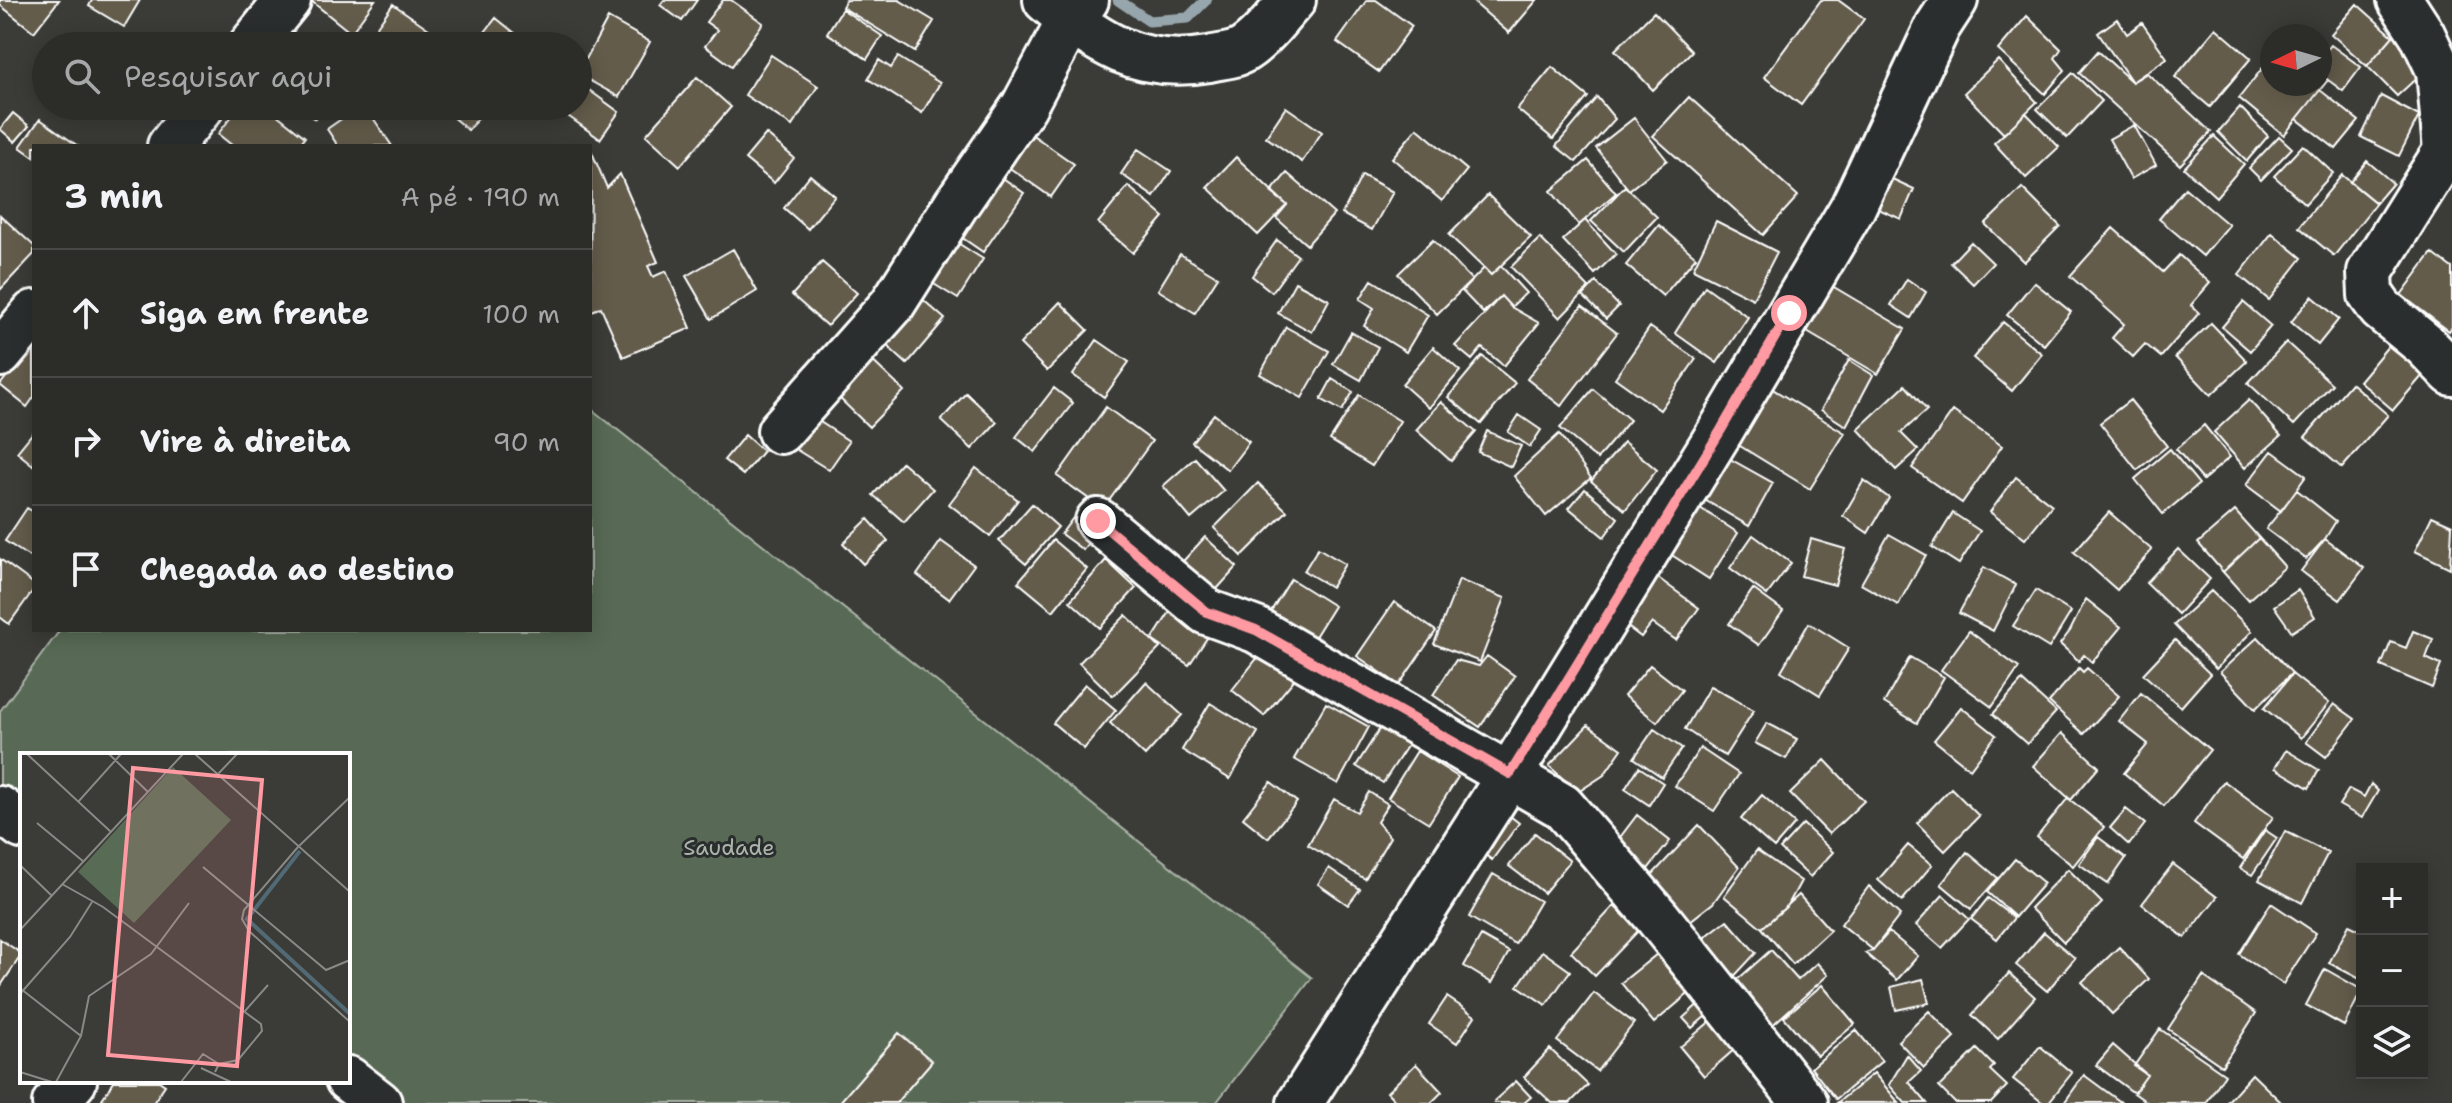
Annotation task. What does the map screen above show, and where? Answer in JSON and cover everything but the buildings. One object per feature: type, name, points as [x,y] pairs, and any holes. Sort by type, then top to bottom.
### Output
[{"type":"street","points":[[262,32],[288,0]]},
{"type":"street","points":[[780,431],[892,305],[1024,106],[1067,7],[1118,51],[1135,57],[1198,61],[1237,54],[1247,49],[1293,0]]},
{"type":"street","points":[[1300,1103],[1510,774],[1721,430],[1853,207],[1938,26],[1955,0]]},
{"type":"street","points":[[2400,0],[2422,34],[2439,70],[2449,152],[2370,272],[2371,295],[2381,309],[2425,345],[2452,373]]},
{"type":"street","points":[[172,144],[191,120]]},
{"type":"street","points":[[0,354],[32,315]]},
{"type":"street","points":[[1098,521],[1207,612],[1256,630],[1562,806],[1658,918],[1805,1103]]},
{"type":"street","points":[[0,809],[20,824]]},
{"type":"street","points":[[350,1081],[379,1103]]},
{"type":"street","points":[[55,1103],[72,1083]]},
{"type":"green space","name":"Saudade","points":[[592,410],[1312,978],[1216,1103],[404,1103],[350,1062],[350,753],[20,753],[20,811],[0,796],[0,711],[59,632],[592,632]]},
{"type":"waterway","points":[[1118,0],[1149,21],[1188,18],[1206,0]]},
{"type":"route","points":[[1098,521],[1207,612],[1256,630],[1510,774],[1721,430],[1789,313]]}]
